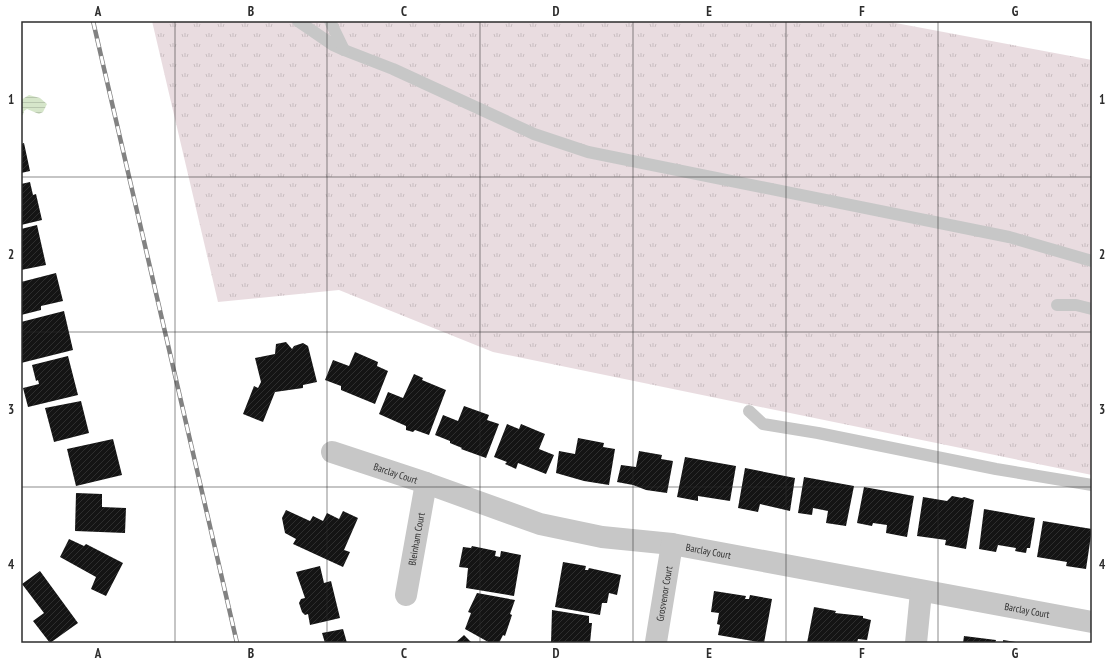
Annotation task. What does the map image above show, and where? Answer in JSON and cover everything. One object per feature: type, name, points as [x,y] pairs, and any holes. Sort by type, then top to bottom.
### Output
[{"type":"street","name":"Barclay Court","points":[[332,452],[426,483],[540,524],[602,537],[672,544],[922,592],[1092,622]]},
{"type":"street","name":"Bleinham Court","points":[[406,595],[426,483]]},
{"type":"street","name":"Grosvenor Court","points":[[656,642],[672,544]]},
{"type":"street","points":[[916,643],[922,592]]},
{"type":"lane","points":[[298,21],[344,50],[393,69],[534,134],[588,152],[1009,237],[1092,261]]},
{"type":"lane","points":[[330,21],[344,50]]},
{"type":"lane","points":[[1057,305],[1092,309]]},
{"type":"lane","points":[[750,411],[763,424],[818,432],[996,469],[1092,486]]},
{"type":"green space","points":[[152,21],[885,21],[1092,60],[1092,475],[493,352],[339,290],[218,302]]},
{"type":"shaded area","points":[[29,95],[40,98],[47,104],[43,112],[39,114],[27,109],[24,111],[23,115],[21,115],[21,100]]},
{"type":"building","points":[[24,143],[30,171],[21,173],[21,144]]},
{"type":"building","points":[[30,182],[33,195],[36,194],[42,220],[21,225],[21,184]]},
{"type":"building","points":[[37,225],[46,265],[21,270],[21,229]]},
{"type":"building","points":[[56,273],[63,301],[41,306],[41,310],[21,315],[21,282]]},
{"type":"building","points":[[64,311],[73,350],[21,363],[21,322]]},
{"type":"building","points":[[286,342],[292,349],[294,346],[303,343],[308,346],[317,382],[303,385],[303,388],[275,392],[263,422],[243,414],[254,386],[258,388],[261,382],[255,358],[275,354],[276,344]]},
{"type":"building","points":[[355,352],[378,362],[377,366],[388,371],[375,404],[341,390],[341,386],[325,380],[333,360],[349,366]]},
{"type":"building","points":[[68,356],[78,395],[28,407],[23,388],[39,384],[38,380],[36,381],[32,365]]},
{"type":"building","points":[[414,374],[423,378],[422,380],[446,390],[429,435],[415,430],[413,432],[406,430],[406,426],[379,414],[388,392],[403,398]]},
{"type":"building","points":[[81,401],[89,433],[54,442],[45,408]]},
{"type":"building","points":[[464,406],[489,415],[487,420],[499,424],[486,458],[461,449],[462,448],[450,443],[450,441],[435,435],[443,415],[458,421]]},
{"type":"building","points":[[507,424],[519,429],[521,424],[545,434],[539,449],[554,455],[546,474],[518,463],[516,469],[505,464],[507,462],[494,457]]},
{"type":"building","points":[[578,438],[604,443],[603,447],[615,449],[609,485],[584,481],[556,473],[559,451],[575,454]]},
{"type":"building","points":[[113,439],[122,475],[76,486],[67,449]]},
{"type":"building","points":[[639,451],[662,455],[661,459],[673,461],[667,493],[646,490],[633,485],[617,482],[621,465],[636,467]]},
{"type":"building","points":[[685,457],[736,466],[730,501],[698,496],[698,501],[677,497]]},
{"type":"building","points":[[745,468],[795,478],[790,511],[760,504],[758,512],[738,508]]},
{"type":"building","points":[[804,477],[854,486],[846,526],[826,523],[828,511],[813,508],[812,515],[798,513]]},
{"type":"building","points":[[864,487],[914,496],[907,537],[886,533],[887,525],[873,523],[872,526],[857,523]]},
{"type":"building","points":[[76,493],[102,494],[102,507],[126,508],[125,533],[75,531]]},
{"type":"building","points":[[952,496],[974,500],[966,549],[945,545],[946,540],[917,536],[923,497],[947,501]]},
{"type":"building","points":[[984,509],[1035,518],[1030,548],[1027,548],[1026,553],[1015,551],[1016,548],[998,545],[996,552],[979,549]]},
{"type":"building","points":[[286,510],[310,521],[313,516],[323,521],[327,513],[339,519],[343,511],[358,518],[344,550],[350,552],[343,567],[293,544],[296,539],[285,533],[282,518]]},
{"type":"building","points":[[1043,521],[1092,529],[1086,569],[1066,566],[1067,562],[1037,557]]},
{"type":"building","points":[[69,539],[84,546],[86,544],[123,563],[106,596],[91,589],[96,577],[60,557]]},
{"type":"building","points":[[472,546],[496,551],[495,556],[500,557],[501,551],[521,555],[514,596],[466,588],[468,568],[459,567],[463,547],[471,548]]},
{"type":"building","points":[[563,562],[586,566],[585,570],[588,570],[589,568],[621,575],[617,595],[609,593],[607,603],[602,603],[600,615],[555,607]]},
{"type":"building","points":[[320,566],[324,583],[331,581],[340,618],[310,625],[308,614],[305,615],[302,612],[299,603],[301,599],[305,598],[296,572]]},
{"type":"building","points":[[40,571],[78,623],[50,643],[33,621],[44,613],[22,584]]},
{"type":"building","points":[[714,591],[746,596],[745,599],[749,599],[750,595],[772,599],[764,643],[718,635],[720,625],[717,624],[719,613],[711,612]]},
{"type":"building","points":[[477,593],[515,600],[505,636],[503,635],[499,643],[490,643],[465,629],[471,613],[468,612]]},
{"type":"building","points":[[814,607],[836,611],[835,613],[863,616],[863,618],[871,620],[867,640],[858,639],[857,643],[807,643]]},
{"type":"building","points":[[552,610],[589,616],[589,623],[592,623],[590,643],[551,643]]},
{"type":"building","points":[[343,629],[347,643],[325,643],[322,633]]},
{"type":"building","points":[[464,635],[472,643],[455,643],[463,636]]},
{"type":"building","points":[[964,636],[996,640],[995,643],[963,643]]},
{"type":"building","points":[[1003,640],[1016,642],[1016,643],[1003,643]]},
{"type":"railway","points":[[93,21],[237,643]]}]
